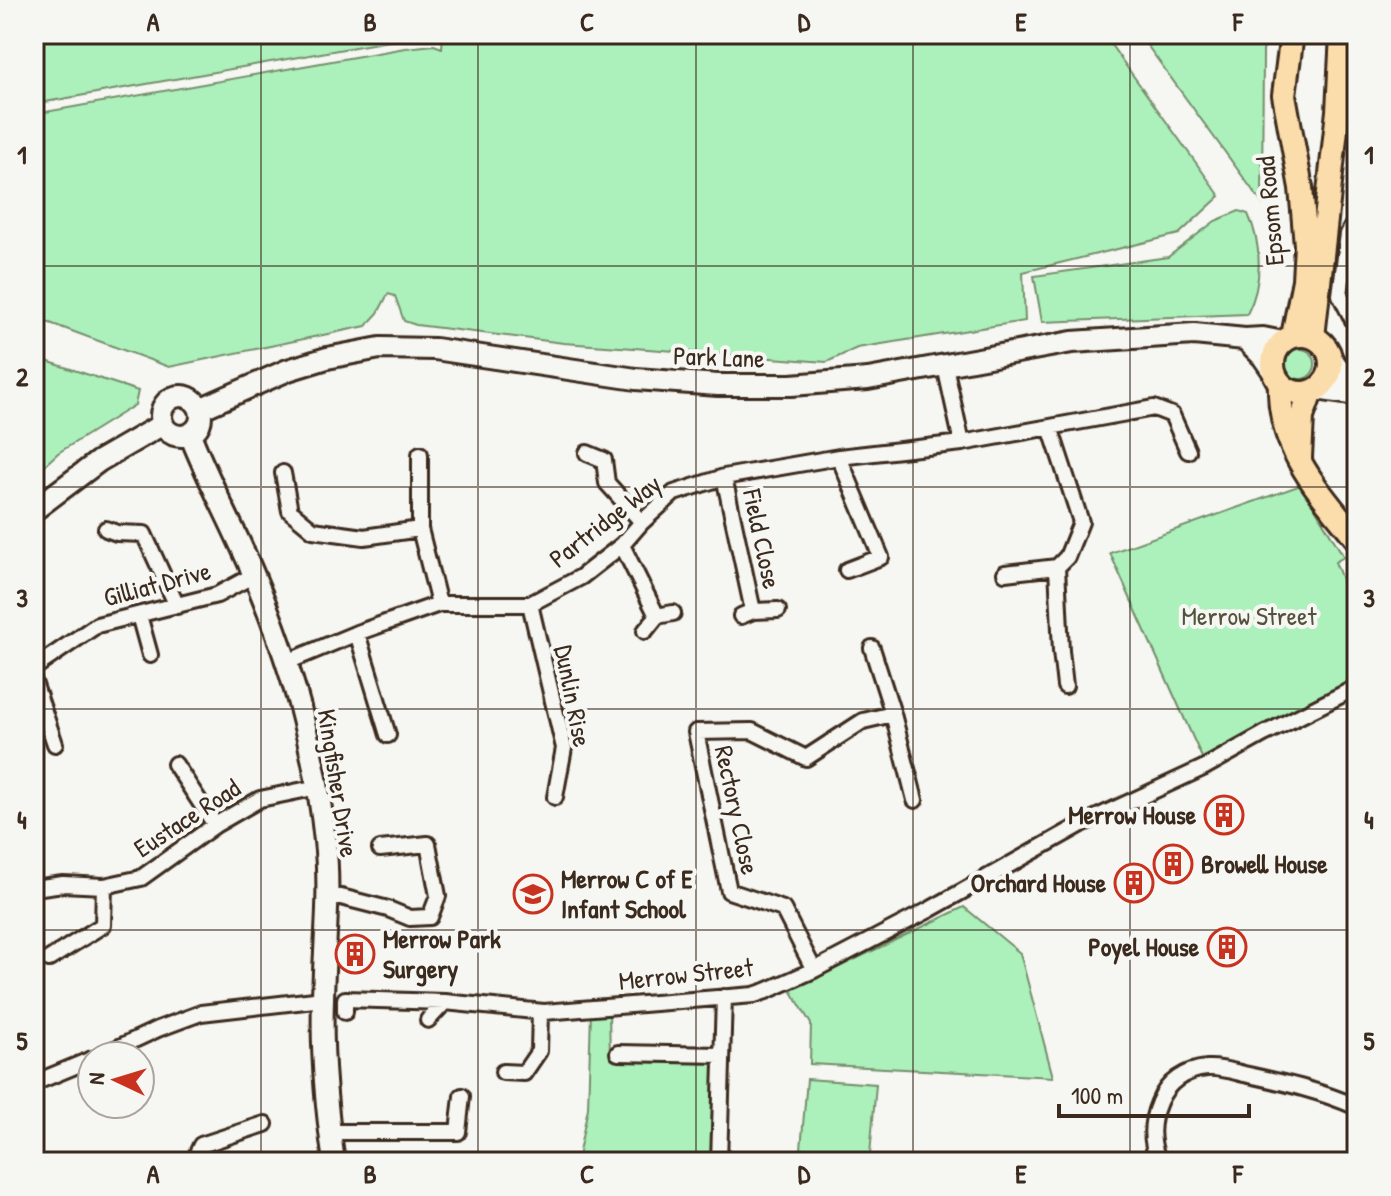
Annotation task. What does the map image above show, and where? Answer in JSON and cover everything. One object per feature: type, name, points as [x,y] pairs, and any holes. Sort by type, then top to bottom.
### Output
[{"type":"main road","name":"Epsom Road","points":[[1292,34],[1284,95],[1301,188],[1306,245],[1296,338]]},
{"type":"main road","name":"Epsom Road","points":[[1296,338],[1338,111],[1342,34]]},
{"type":"main road","name":"Park Lane","points":[[200,409],[288,370],[327,358],[380,348],[435,349],[636,379],[718,385],[791,385],[868,379],[1072,342],[1194,334],[1245,339],[1296,338]]},
{"type":"main road","points":[[1357,386],[1342,373],[1320,342],[1296,338],[1274,356],[1284,427],[1300,463],[1357,539]]},
{"type":"main road","points":[[1245,339],[1263,357],[1277,378],[1294,392],[1313,390],[1357,395]]},
{"type":"main road","points":[[1300,463],[1302,417],[1313,390],[1324,383],[1329,375],[1329,355]]},
{"type":"main road","points":[[186,396],[197,403],[200,421],[190,434],[177,435],[163,424],[162,412],[167,401],[186,396]]},
{"type":"main road","points":[[34,510],[99,461],[163,424]]},
{"type":"main road","name":"Kingfisher Drive","points":[[190,434],[254,575],[287,662],[302,709],[318,787],[328,897],[323,1069],[334,1162]]},
{"type":"street","points":[[1357,218],[1348,234],[1340,295],[1357,328]]},
{"type":"street","points":[[945,366],[962,443]]},
{"type":"street","name":"Partridge Way","points":[[287,662],[439,604],[530,604],[581,577],[622,545],[674,493],[724,477],[839,457],[962,443],[1154,408],[1172,415],[1188,451]]},
{"type":"street","points":[[1005,573],[1057,567],[1067,557],[1081,522],[1050,427]]},
{"type":"street","points":[[587,453],[604,460],[607,483],[642,522]]},
{"type":"street","points":[[420,454],[420,529],[439,604]]},
{"type":"street","points":[[839,457],[881,557],[847,570]]},
{"type":"street","points":[[283,473],[290,511],[313,530],[364,537],[420,529]]},
{"type":"street","name":"Field Close","points":[[724,477],[747,614],[778,610]]},
{"type":"street","points":[[106,529],[117,533],[144,534],[177,606]]},
{"type":"street","points":[[622,545],[657,616]]},
{"type":"street","points":[[1057,567],[1065,686]]},
{"type":"street","name":"Gilliat Drive","points":[[34,668],[97,625],[217,595],[254,575]]},
{"type":"street","name":"Dunlin Rise","points":[[530,604],[564,748],[555,797]]},
{"type":"street","points":[[645,631],[657,616],[673,613]]},
{"type":"street","points":[[139,615],[150,655]]},
{"type":"street","points":[[357,633],[388,735]]},
{"type":"street","points":[[872,648],[915,800]]},
{"type":"street","points":[[34,682],[55,744]]},
{"type":"street","name":"Merrow Street","points":[[345,1012],[345,999],[445,1002],[540,1012],[754,995],[814,970],[1082,824],[1181,779],[1357,687]]},
{"type":"street","name":"Rectory Close","points":[[814,970],[783,909],[729,891],[696,732],[752,731],[806,758],[863,721],[893,714]]},
{"type":"street","points":[[175,764],[215,825]]},
{"type":"street","name":"Eustace Road","points":[[34,888],[63,884],[104,886],[141,878],[215,825],[260,799],[318,787]]},
{"type":"street","points":[[328,897],[341,897],[388,909],[410,918],[430,917],[438,896],[428,844],[380,849]]},
{"type":"street","points":[[49,959],[103,925],[104,886]]},
{"type":"street","points":[[719,1162],[724,997]]},
{"type":"street","points":[[134,1040],[201,1013],[323,999]]},
{"type":"street","points":[[428,1020],[445,1002]]},
{"type":"street","points":[[503,1072],[523,1080],[539,1051],[540,1012]]},
{"type":"street","points":[[618,1053],[721,1055]]},
{"type":"street","points":[[34,1083],[76,1066]]},
{"type":"street","points":[[1159,1162],[1151,1126],[1155,1111],[1173,1081],[1192,1072],[1209,1068],[1253,1076],[1322,1094],[1357,1107]]},
{"type":"street","points":[[330,1132],[458,1132],[462,1096]]},
{"type":"street","points":[[193,1162],[201,1145],[265,1124]]},
{"type":"green space","points":[[34,34],[428,34],[34,104]]},
{"type":"green space","points":[[443,34],[1103,34],[1220,196],[1179,234],[1023,272],[1025,321],[857,348],[827,362],[564,343],[416,325],[404,321],[395,296],[388,294],[378,313],[366,326],[169,367],[50,323],[34,321],[34,207],[44,203],[34,204],[34,114],[405,48],[434,45],[442,48]]},
{"type":"green space","points":[[1139,34],[1267,34],[1263,51],[1262,203]]},
{"type":"green space","points":[[1357,34],[1357,209],[1348,212]]},
{"type":"green space","points":[[1239,211],[1248,214],[1258,251],[1256,290],[1247,314],[1042,322],[1034,276],[1168,257],[1215,221]]},
{"type":"green space","points":[[1300,349],[1311,353],[1315,364],[1311,375],[1300,379],[1289,375],[1285,364],[1289,353]]},
{"type":"green space","points":[[34,357],[138,391],[135,405],[58,453],[34,475]]},
{"type":"green space","name":"Merrow Street","points":[[1301,485],[1344,557],[1335,562],[1357,616],[1357,677],[1203,760],[1110,553]]},
{"type":"green space","points":[[964,907],[1020,953],[1053,1077],[810,1064],[811,1024],[791,990]]},
{"type":"green space","points":[[609,1011],[610,1058],[717,1061],[714,1162],[577,1162],[588,1108],[591,1013]]},
{"type":"green space","points":[[807,1079],[876,1084],[870,1155],[801,1149]]},
{"type":"place","name":"Merrow House","points":[[1224,815]]},
{"type":"place","name":"Browell House","points":[[1173,864]]},
{"type":"place","name":"Orchard House","points":[[1134,883]]},
{"type":"place","name":"Merrow C of E Infant School","points":[[533,894]]},
{"type":"place","name":"Poyel House","points":[[1227,947]]},
{"type":"place","name":"Merrow Park Surgery","points":[[355,954]]}]
